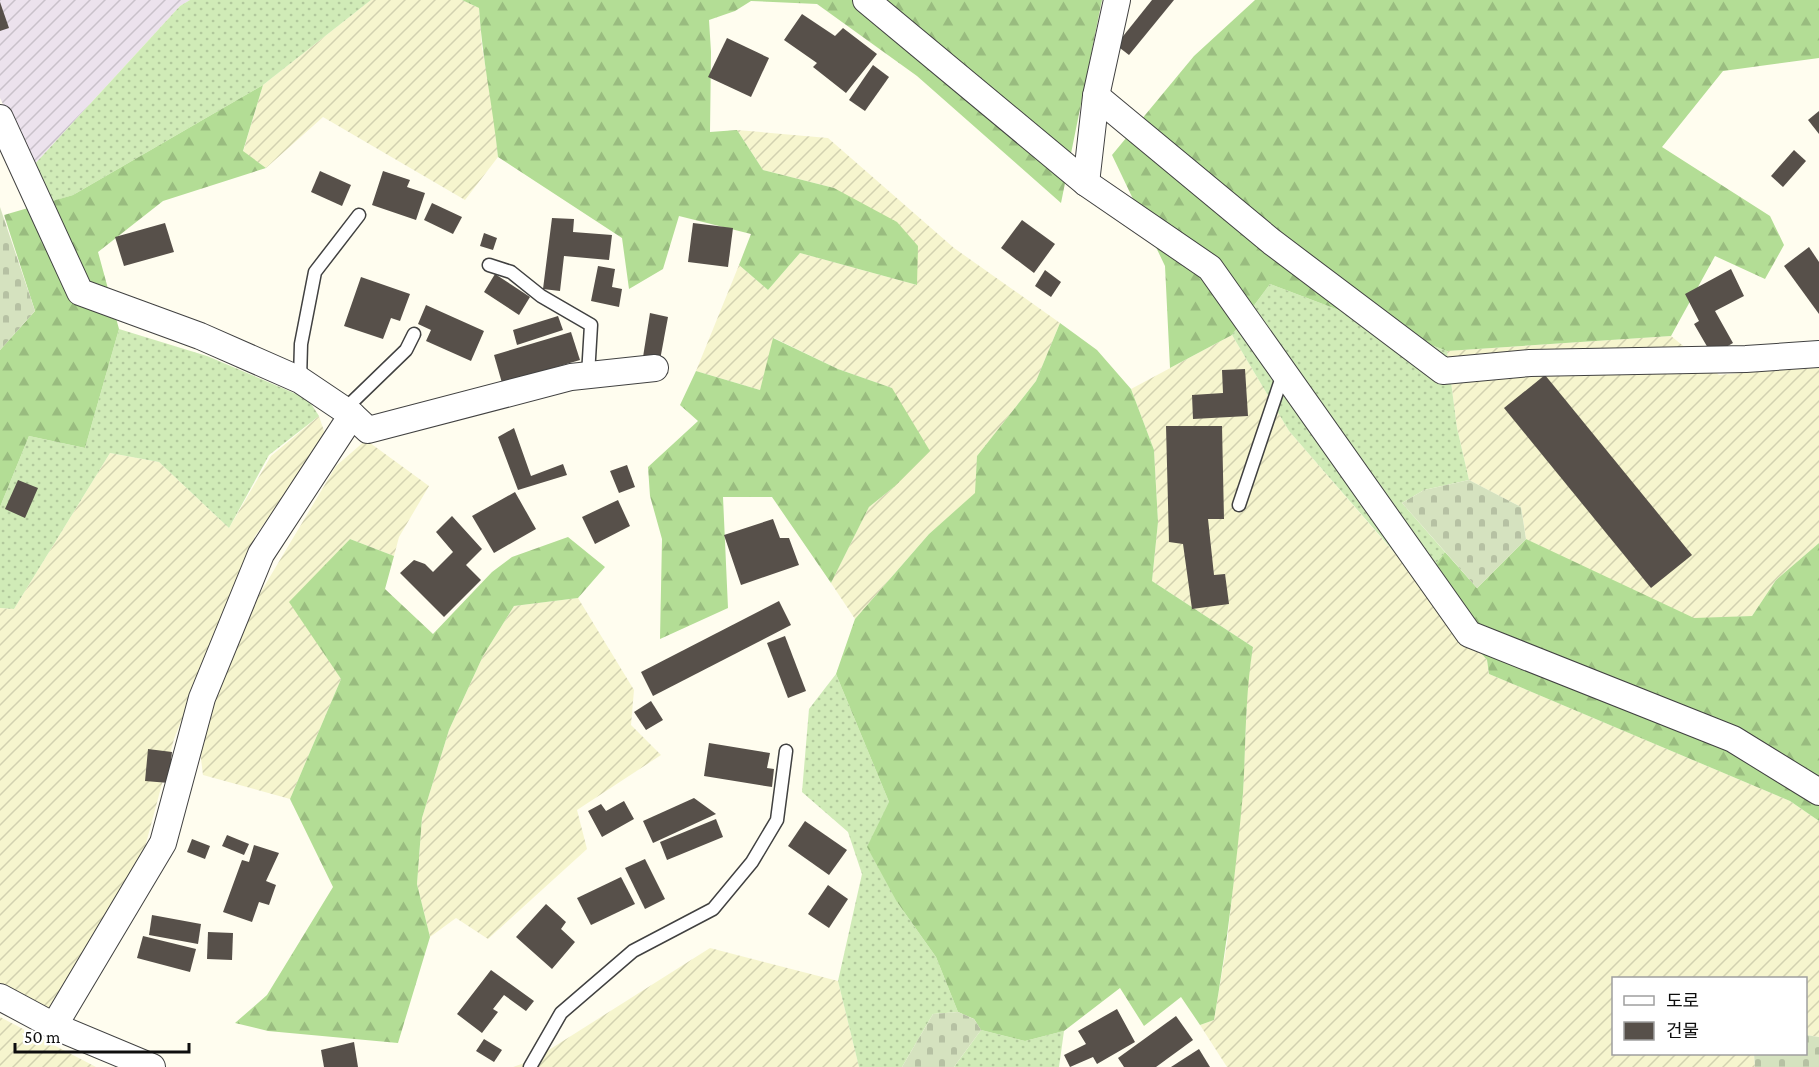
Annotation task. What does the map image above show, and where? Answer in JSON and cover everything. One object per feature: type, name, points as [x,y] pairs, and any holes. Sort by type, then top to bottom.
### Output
[{"type":"street","points":[[866,0],[1086,183],[1210,268],[1469,634],[1733,740],[1819,792]]},
{"type":"street","points":[[1086,183],[1096,96],[1117,0]]},
{"type":"street","points":[[1096,96],[1272,242],[1443,371],[1530,363],[1746,359],[1819,354]]},
{"type":"street","points":[[0,118],[81,292],[200,336],[300,380],[348,413],[368,430],[571,377],[655,368]]},
{"type":"street","points":[[54,1026],[163,843],[202,698],[261,554],[348,413]]},
{"type":"street","points":[[0,997],[54,1026],[152,1067]]},
{"type":"lane","points":[[300,380],[301,344],[315,272],[359,215]]},
{"type":"lane","points":[[489,265],[511,272],[541,296],[591,325],[588,375]]},
{"type":"lane","points":[[348,413],[406,350],[414,334]]},
{"type":"lane","points":[[1239,505],[1284,373]]},
{"type":"lane","points":[[530,1067],[561,1013],[633,951],[713,909],[752,862],[777,820],[786,751]]},
{"type":"shaded area","points":[[0,0],[190,0],[180,6],[33,166],[0,98]]},
{"type":"green space","points":[[190,0],[371,0],[263,85],[73,195],[50,202],[33,166],[180,6]]},
{"type":"green space","points":[[371,0],[462,0],[479,8],[482,48],[493,106],[498,157],[465,200],[323,117],[266,168],[243,152],[263,85]]},
{"type":"green space","points":[[462,0],[1102,0],[1061,203],[917,76],[817,4],[751,1],[735,11],[709,20],[710,132],[737,130],[763,170],[834,188],[897,222],[918,246],[917,285],[800,253],[768,290],[739,265],[751,234],[679,216],[663,269],[629,289],[622,238],[498,157],[479,8]]},
{"type":"green space","points":[[1255,0],[1819,0],[1819,58],[1723,71],[1662,147],[1770,216],[1784,245],[1765,279],[1715,256],[1671,336],[1447,351],[1270,284],[1232,335],[1170,368],[1165,266],[1112,155],[1194,56]]},
{"type":"green space","points":[[263,85],[243,151],[266,168],[163,201],[98,252],[119,329],[85,448],[29,436],[0,507],[0,350],[35,311],[4,215],[73,195]]},
{"type":"green space","points":[[737,130],[828,138],[954,248],[1060,323],[1036,381],[977,456],[976,493],[929,534],[855,619],[831,583],[869,507],[894,487],[892,388],[838,369],[774,338],[760,390],[696,371],[739,265],[768,290],[800,253],[917,285],[834,188],[763,170]]},
{"type":"green space","points":[[0,207],[35,311],[0,350]]},
{"type":"green space","points":[[1270,284],[1447,351],[1457,428],[1469,480],[1424,490],[1402,503],[1445,552],[1421,583],[1289,431],[1232,335]]},
{"type":"green space","points":[[1060,323],[1097,350],[1131,389],[1154,450],[1158,522],[1152,581],[1253,647],[1248,683],[1243,793],[1227,935],[1214,1020],[1200,1025],[1181,997],[1144,1026],[1120,988],[1064,1031],[1025,1041],[981,1030],[974,1019],[958,1012],[936,957],[897,902],[867,847],[889,802],[836,674],[855,619],[929,534],[975,493],[977,456],[1036,381]]},
{"type":"green space","points":[[119,329],[207,356],[308,399],[319,416],[269,455],[229,528],[159,462],[110,453],[14,609],[0,608],[0,507],[29,436],[85,448]]},
{"type":"green space","points":[[1232,335],[1289,431],[1487,660],[1489,674],[1790,801],[1819,821],[1819,1037],[1807,1035],[1807,977],[1612,977],[1612,1055],[1754,1055],[1755,1067],[1227,1067],[1200,1025],[1214,1020],[1227,943],[1243,792],[1248,678],[1253,647],[1152,581],[1158,522],[1154,450],[1131,389]]},
{"type":"green space","points":[[1671,336],[1719,375],[1819,365],[1819,543],[1776,580],[1752,616],[1694,619],[1576,564],[1526,539],[1521,507],[1469,480],[1457,428],[1447,351]]},
{"type":"green space","points":[[773,338],[838,369],[892,388],[930,451],[894,487],[869,507],[831,583],[772,497],[723,497],[728,608],[660,639],[662,539],[650,496],[648,467],[698,421],[680,405],[696,371],[760,390]]},
{"type":"green space","points":[[319,416],[330,449],[317,452],[255,536],[174,739],[141,862],[49,1014],[0,987],[0,608],[14,609],[110,453],[159,462],[229,528],[271,456]]},
{"type":"green space","points":[[366,440],[429,486],[399,537],[394,556],[350,539],[290,602],[341,679],[290,799],[203,775],[199,743],[249,612],[336,466]]},
{"type":"green space","points":[[1469,480],[1521,507],[1526,539],[1477,588],[1402,503],[1424,490]]},
{"type":"green space","points":[[568,537],[605,567],[578,598],[514,606],[483,656],[449,730],[422,818],[417,884],[430,937],[398,1043],[268,1031],[235,1023],[267,995],[333,887],[290,799],[341,679],[289,602],[350,539],[394,556],[385,589],[433,634],[492,572],[512,557]]},
{"type":"green space","points":[[1526,539],[1694,618],[1752,616],[1776,580],[1819,543],[1819,821],[1790,801],[1489,674],[1487,660],[1421,583],[1445,552],[1477,588]]},
{"type":"green space","points":[[578,598],[634,690],[631,725],[661,755],[577,810],[587,849],[488,939],[456,918],[430,937],[417,884],[422,818],[449,730],[483,656],[514,606]]},
{"type":"green space","points":[[836,674],[889,802],[897,902],[936,957],[958,1012],[933,1014],[902,1067],[859,1067],[838,981],[862,874],[848,832],[802,792],[809,709]]},
{"type":"green space","points":[[710,948],[838,981],[859,1067],[513,1067],[533,1060]]},
{"type":"green space","points":[[958,1012],[974,1019],[981,1030],[954,1067],[902,1067],[933,1014]]},
{"type":"green space","points":[[0,1017],[96,1067],[0,1067]]},
{"type":"green space","points":[[981,1030],[1025,1041],[1064,1031],[1059,1067],[954,1067]]},
{"type":"green space","points":[[1807,1035],[1819,1037],[1819,1067],[1755,1067],[1754,1055],[1807,1055]]},
{"type":"building","points":[[1152,0],[1174,0],[1129,55],[1116,45]]},
{"type":"building","points":[[0,2],[9,28],[0,31]]},
{"type":"building","points":[[802,14],[835,36],[843,28],[877,54],[846,93],[813,67],[817,63],[784,40]]},
{"type":"building","points":[[727,38],[769,58],[751,97],[708,77]]},
{"type":"building","points":[[873,65],[889,77],[865,111],[849,100]]},
{"type":"building","points":[[1819,111],[1819,134],[1808,120]]},
{"type":"building","points":[[1794,150],[1806,161],[1783,187],[1771,176]]},
{"type":"building","points":[[320,171],[351,185],[342,206],[311,192]]},
{"type":"building","points":[[383,171],[410,180],[407,187],[425,193],[416,220],[372,205]]},
{"type":"building","points":[[432,203],[462,217],[453,234],[424,220]]},
{"type":"building","points":[[552,218],[574,219],[573,232],[612,235],[609,260],[564,256],[560,291],[543,289]]},
{"type":"building","points":[[1022,220],[1055,244],[1034,273],[1001,248]]},
{"type":"building","points":[[165,223],[174,252],[124,266],[115,237]]},
{"type":"building","points":[[693,223],[733,228],[728,267],[688,262]]},
{"type":"building","points":[[484,233],[497,238],[493,250],[480,246]]},
{"type":"building","points":[[1809,247],[1819,262],[1819,314],[1784,266]]},
{"type":"building","points":[[598,266],[615,269],[612,287],[622,289],[619,307],[591,301]]},
{"type":"building","points":[[1731,269],[1744,296],[1715,311],[1733,343],[1712,355],[1694,324],[1699,321],[1685,294]]},
{"type":"building","points":[[1045,270],[1061,282],[1051,297],[1035,286]]},
{"type":"building","points":[[495,274],[530,297],[519,315],[484,292]]},
{"type":"building","points":[[361,277],[410,294],[400,321],[391,318],[383,339],[344,326]]},
{"type":"building","points":[[426,305],[484,331],[471,361],[426,341],[431,330],[418,324]]},
{"type":"building","points":[[650,313],[668,317],[660,360],[643,357]]},
{"type":"building","points":[[558,316],[563,330],[517,345],[513,330]]},
{"type":"building","points":[[571,332],[580,360],[502,383],[494,355]]},
{"type":"building","points":[[1245,369],[1248,416],[1193,419],[1192,395],[1223,393],[1222,370]]},
{"type":"building","points":[[1545,375],[1692,555],[1651,588],[1504,408]]},
{"type":"building","points":[[1166,426],[1222,426],[1224,519],[1208,519],[1214,575],[1225,574],[1229,604],[1192,609],[1183,544],[1169,542]]},
{"type":"building","points":[[514,428],[531,476],[563,464],[567,475],[518,490],[498,437]]},
{"type":"building","points":[[627,465],[635,487],[619,493],[610,471]]},
{"type":"building","points":[[18,480],[38,488],[25,518],[5,509]]},
{"type":"building","points":[[515,492],[536,529],[494,553],[472,516]]},
{"type":"building","points":[[618,500],[630,526],[595,544],[582,517]]},
{"type":"building","points":[[452,516],[482,549],[466,565],[481,580],[444,617],[400,573],[414,560],[425,564],[433,572],[453,552],[436,532]]},
{"type":"building","points":[[773,519],[780,538],[789,538],[799,565],[741,585],[724,535]]},
{"type":"building","points":[[779,601],[791,625],[653,696],[641,672]]},
{"type":"building","points":[[785,636],[806,691],[788,698],[767,643]]},
{"type":"building","points":[[651,701],[663,720],[646,730],[634,712]]},
{"type":"building","points":[[709,743],[770,753],[767,768],[774,769],[772,787],[704,776]]},
{"type":"building","points":[[148,749],[172,752],[169,783],[145,781]]},
{"type":"building","points":[[694,798],[716,814],[653,843],[643,821]]},
{"type":"building","points":[[624,801],[634,819],[602,837],[588,811],[601,804],[606,811]]},
{"type":"building","points":[[716,819],[723,837],[667,860],[660,842]]},
{"type":"building","points":[[805,821],[847,850],[829,875],[788,846]]},
{"type":"building","points":[[227,835],[249,844],[244,855],[222,846]]},
{"type":"building","points":[[192,839],[210,846],[205,859],[187,852]]},
{"type":"building","points":[[254,845],[279,853],[266,881],[276,885],[269,905],[259,902],[252,922],[223,912],[242,860],[249,862]]},
{"type":"building","points":[[645,859],[665,899],[645,909],[625,868]]},
{"type":"building","points":[[621,877],[635,904],[591,925],[577,898]]},
{"type":"building","points":[[828,885],[848,899],[829,928],[808,914]]},
{"type":"building","points":[[546,904],[566,922],[561,929],[575,942],[552,969],[516,937]]},
{"type":"building","points":[[152,915],[201,924],[198,944],[149,935]]},
{"type":"building","points":[[208,932],[233,933],[232,960],[207,959]]},
{"type":"building","points":[[143,936],[196,949],[190,972],[137,958]]},
{"type":"building","points":[[491,970],[534,1001],[526,1011],[504,995],[493,1009],[498,1012],[482,1033],[457,1014]]},
{"type":"building","points":[[1117,1009],[1135,1042],[1097,1064],[1093,1057],[1070,1067],[1064,1055],[1086,1044],[1078,1031]]},
{"type":"building","points":[[1176,1016],[1193,1040],[1156,1067],[1124,1067],[1118,1058]]},
{"type":"building","points":[[484,1039],[502,1050],[494,1062],[476,1051]]},
{"type":"building","points":[[354,1042],[358,1067],[324,1067],[321,1050]]},
{"type":"building","points":[[1199,1049],[1210,1067],[1171,1067]]}]
